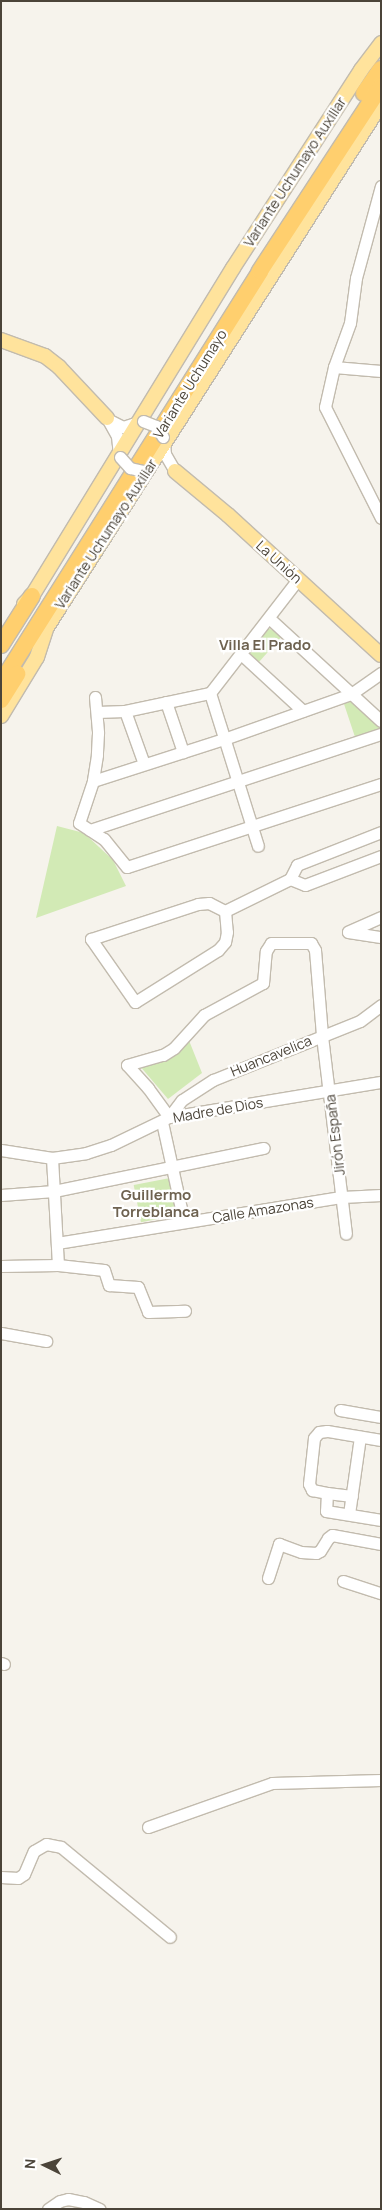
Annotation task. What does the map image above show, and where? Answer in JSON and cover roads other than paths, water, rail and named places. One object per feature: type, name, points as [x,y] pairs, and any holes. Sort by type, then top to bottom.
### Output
[{"type":"highway","name":"Variante Uchumayo","points":[[1,662],[254,260],[381,69]]},
{"type":"highway","name":"Variante Uchumayo","points":[[1,683],[260,271],[381,86]]},
{"type":"highway","points":[[1,645],[32,596]]},
{"type":"highway","points":[[1,700],[47,628]]},
{"type":"main road","name":"Variante Uchumayo Auxiliar","points":[[1,631],[32,596],[141,422],[239,260],[361,70],[381,43]]},
{"type":"main road","name":"Variante Uchumayo Auxiliar","points":[[1,716],[37,656],[47,628],[164,440],[381,104]]},
{"type":"main road","points":[[1,340],[45,356],[59,367],[108,418]]},
{"type":"main road","name":"La Unión","points":[[175,471],[228,515],[381,655]]},
{"type":"street","points":[[381,186],[356,278],[350,323],[334,367],[325,407],[381,518]]},
{"type":"street","points":[[334,367],[381,371]]},
{"type":"street","points":[[108,418],[114,424],[123,427],[141,422],[156,426],[164,440]]},
{"type":"street","points":[[108,418],[117,436],[119,456],[130,468],[145,471],[166,468],[175,471]]},
{"type":"street","name":"La Unión","points":[[164,440],[168,463],[175,471]]},
{"type":"street","points":[[97,712],[125,711],[210,693],[298,579]]},
{"type":"street","points":[[269,618],[381,721]]},
{"type":"street","points":[[240,654],[303,711]]},
{"type":"street","points":[[92,781],[224,739],[351,694],[381,672]]},
{"type":"street","points":[[210,693],[258,846]]},
{"type":"street","points":[[96,697],[98,733],[92,781],[78,823],[113,848],[127,867],[381,784]]},
{"type":"street","points":[[166,702],[183,752]]},
{"type":"street","points":[[125,711],[144,764]]},
{"type":"street","points":[[90,830],[381,734]]},
{"type":"street","points":[[225,911],[290,879],[297,865],[381,832]]},
{"type":"street","points":[[351,844],[360,864]]},
{"type":"street","points":[[290,879],[305,886],[381,856]]},
{"type":"street","points":[[209,903],[225,911],[227,932],[225,942],[218,950],[135,1002],[91,939],[198,904],[209,903]]},
{"type":"street","points":[[381,916],[348,932],[381,936]]},
{"type":"street","name":"Jirón España","points":[[165,1119],[148,1088],[127,1065],[169,1052],[204,1015],[263,983],[266,950],[271,943],[311,943],[315,950],[322,1036],[346,1234]]},
{"type":"street","name":"Huancavelica","points":[[165,1119],[182,1100],[213,1080],[360,1021],[381,1005]]},
{"type":"street","name":"Madre de Dios","points":[[1,1150],[52,1158],[86,1153],[111,1146],[165,1119],[329,1089],[381,1082]]},
{"type":"street","points":[[165,1119],[171,1167],[184,1222]]},
{"type":"street","points":[[1,1195],[54,1191],[264,1148]]},
{"type":"street","points":[[52,1158],[58,1265]]},
{"type":"street","name":"Calle Amazonas","points":[[57,1243],[342,1197],[381,1195]]},
{"type":"street","points":[[1,1266],[58,1265],[104,1270],[108,1285],[136,1286],[148,1312],[185,1311]]},
{"type":"street","points":[[1,1333],[46,1341]]},
{"type":"street","points":[[340,1410],[381,1417]]},
{"type":"street","points":[[352,1496],[327,1493],[309,1488],[314,1438],[319,1432],[327,1431],[381,1440]]},
{"type":"street","points":[[349,1514],[360,1436]]},
{"type":"street","points":[[327,1493],[326,1511],[381,1520]]},
{"type":"street","points":[[268,1578],[278,1544],[301,1552],[316,1553],[320,1551],[332,1535],[381,1544]]},
{"type":"street","points":[[344,1581],[381,1593]]},
{"type":"street","points":[[148,1827],[272,1783],[381,1780]]},
{"type":"street","points":[[1,1877],[18,1878],[24,1874],[34,1851],[46,1844],[61,1846],[170,1938]]},
{"type":"street","points":[[48,2209],[60,2201],[68,2199],[84,2202],[100,2209]]},
{"type":"district","name":"Villa El Prado","points":[[265,645]]},
{"type":"district","name":"Guillermo Torreblanca","points":[[156,1202]]}]
